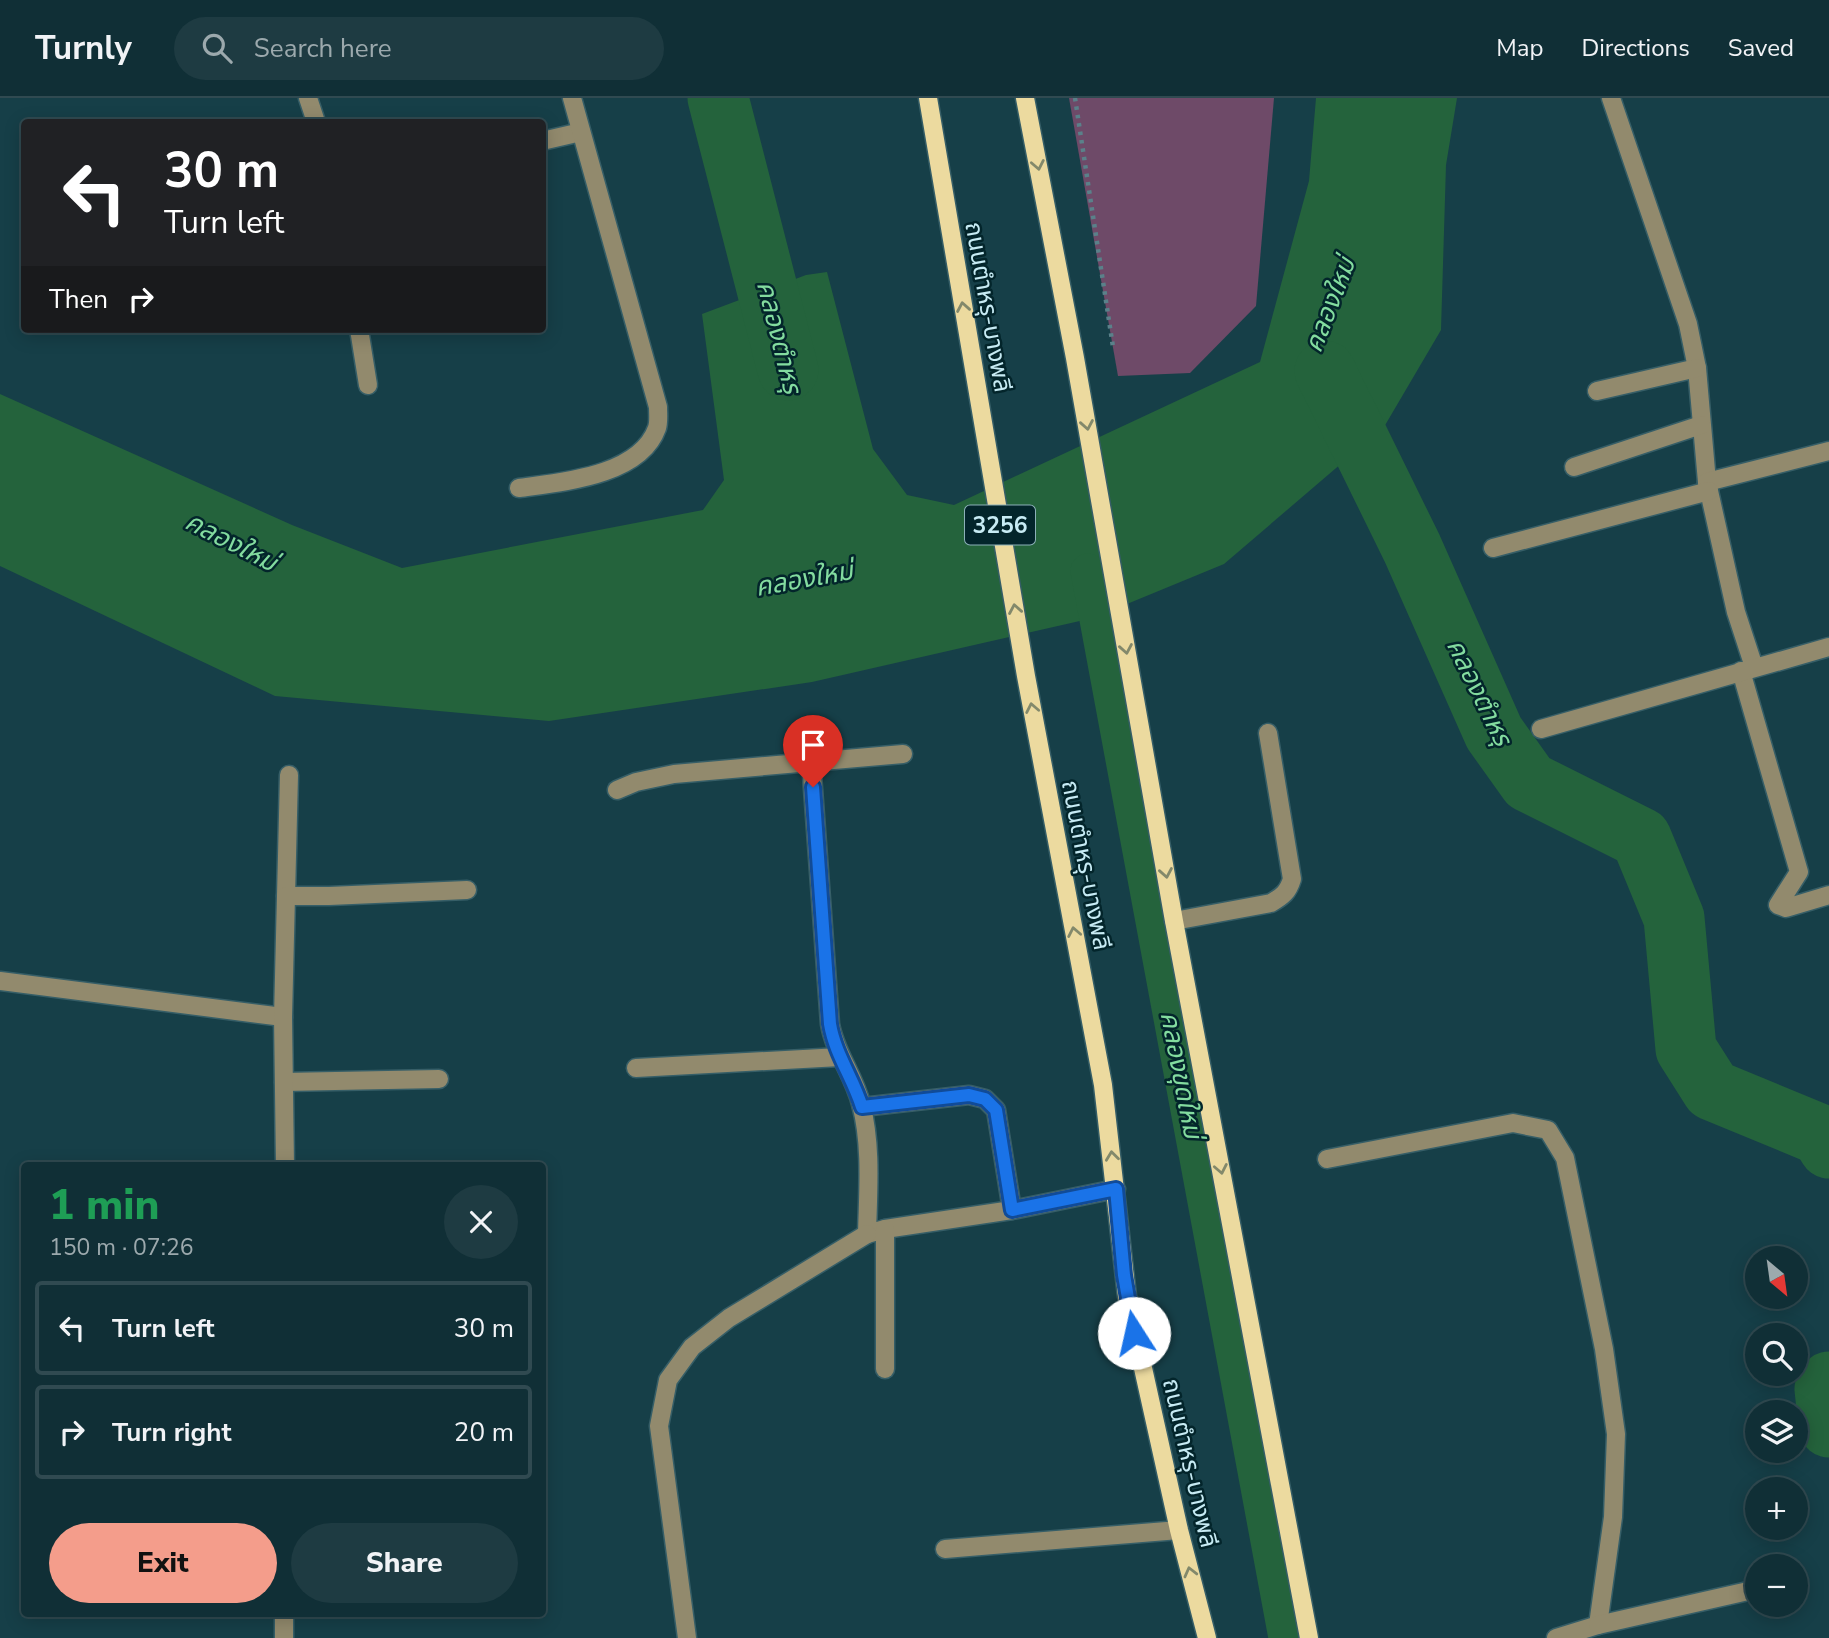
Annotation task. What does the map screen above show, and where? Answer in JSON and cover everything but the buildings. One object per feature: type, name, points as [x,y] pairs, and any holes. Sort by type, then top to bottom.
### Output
[{"type":"main road","name":"ถนนตำหรุ-บางพลี","points":[[928,98],[1026,676],[1103,1085],[1134,1333],[1207,1638]]},
{"type":"main road","points":[[1025,98],[1075,358],[1174,921],[1309,1638]]},
{"type":"street","points":[[309,98],[315,119]]},
{"type":"street","points":[[519,488],[587,478],[628,461],[650,442],[658,426],[658,407],[572,98]]},
{"type":"street","points":[[1611,98],[1688,324],[1697,368],[1708,486],[1747,669],[1798,872],[1779,905],[1786,908],[1829,895]]},
{"type":"street","points":[[546,140],[581,132]]},
{"type":"street","points":[[360,333],[369,386]]},
{"type":"street","points":[[1597,391],[1697,368]]},
{"type":"street","points":[[1574,467],[1702,425]]},
{"type":"street","points":[[1493,548],[1829,451]]},
{"type":"street","points":[[1541,729],[1829,647]]},
{"type":"street","points":[[1174,921],[1272,903],[1284,896],[1290,888],[1292,879],[1268,733]]},
{"type":"street","points":[[617,790],[636,782],[674,774],[903,754]]},
{"type":"street","points":[[811,761],[830,1024],[839,1057],[856,1085],[862,1107],[868,1177],[867,1234]]},
{"type":"street","points":[[285,1162],[283,1017],[289,775]]},
{"type":"street","points":[[286,896],[329,897],[467,890]]},
{"type":"street","points":[[0,981],[283,1017]]},
{"type":"street","points":[[636,1068],[839,1057]]},
{"type":"street","points":[[284,1082],[439,1079]]},
{"type":"street","points":[[862,1107],[969,1095],[985,1099],[996,1110],[1012,1210]]},
{"type":"street","points":[[1327,1159],[1513,1123],[1548,1130],[1565,1158],[1604,1349],[1616,1434],[1613,1517],[1598,1625]]},
{"type":"street","points":[[687,1638],[659,1426],[668,1380],[692,1346],[729,1318],[867,1234],[1012,1210],[1116,1189]]},
{"type":"street","points":[[885,1229],[885,1369]]},
{"type":"street","points":[[945,1549],[1180,1530]]},
{"type":"street","points":[[1556,1638],[1598,1625],[1745,1592]]},
{"type":"street","points":[[284,1617],[284,1638]]},
{"type":"path","points":[[1075,98],[1113,347]]},
{"type":"shaded area","points":[[1069,98],[1274,98],[1256,306],[1190,373],[1118,376]]},
{"type":"water","name":"คลองใหม่","points":[[1316,98],[1457,98],[1446,165],[1441,330],[1384,427],[1224,564],[1093,618],[812,682],[549,721],[275,696],[0,566],[0,394],[292,525],[402,568],[703,510],[724,480],[702,314],[806,275],[827,272],[873,449],[907,495],[954,505],[1260,362],[1309,181]]},
{"type":"waterway","name":"คลองตำหรุ","points":[[718,98],[788,370]]},
{"type":"waterway","name":"คลองตำหรุ","points":[[1325,371],[1412,548],[1494,733],[1529,782],[1641,838],[1674,918],[1686,1049],[1712,1090],[1821,1135],[1829,1148]]},
{"type":"waterway","name":"คลองขุดใหม่","points":[[1088,571],[1286,1638]]},
{"type":"waterway","name":"คลองตำหรุ","points":[[1829,1382],[1825,1389],[1829,1427]]},
{"type":"route","points":[[813,787],[830,1024],[839,1057],[856,1085],[862,1107],[969,1095],[985,1099],[996,1110],[1012,1210],[1116,1189],[1124,1275],[1134,1333]]}]
